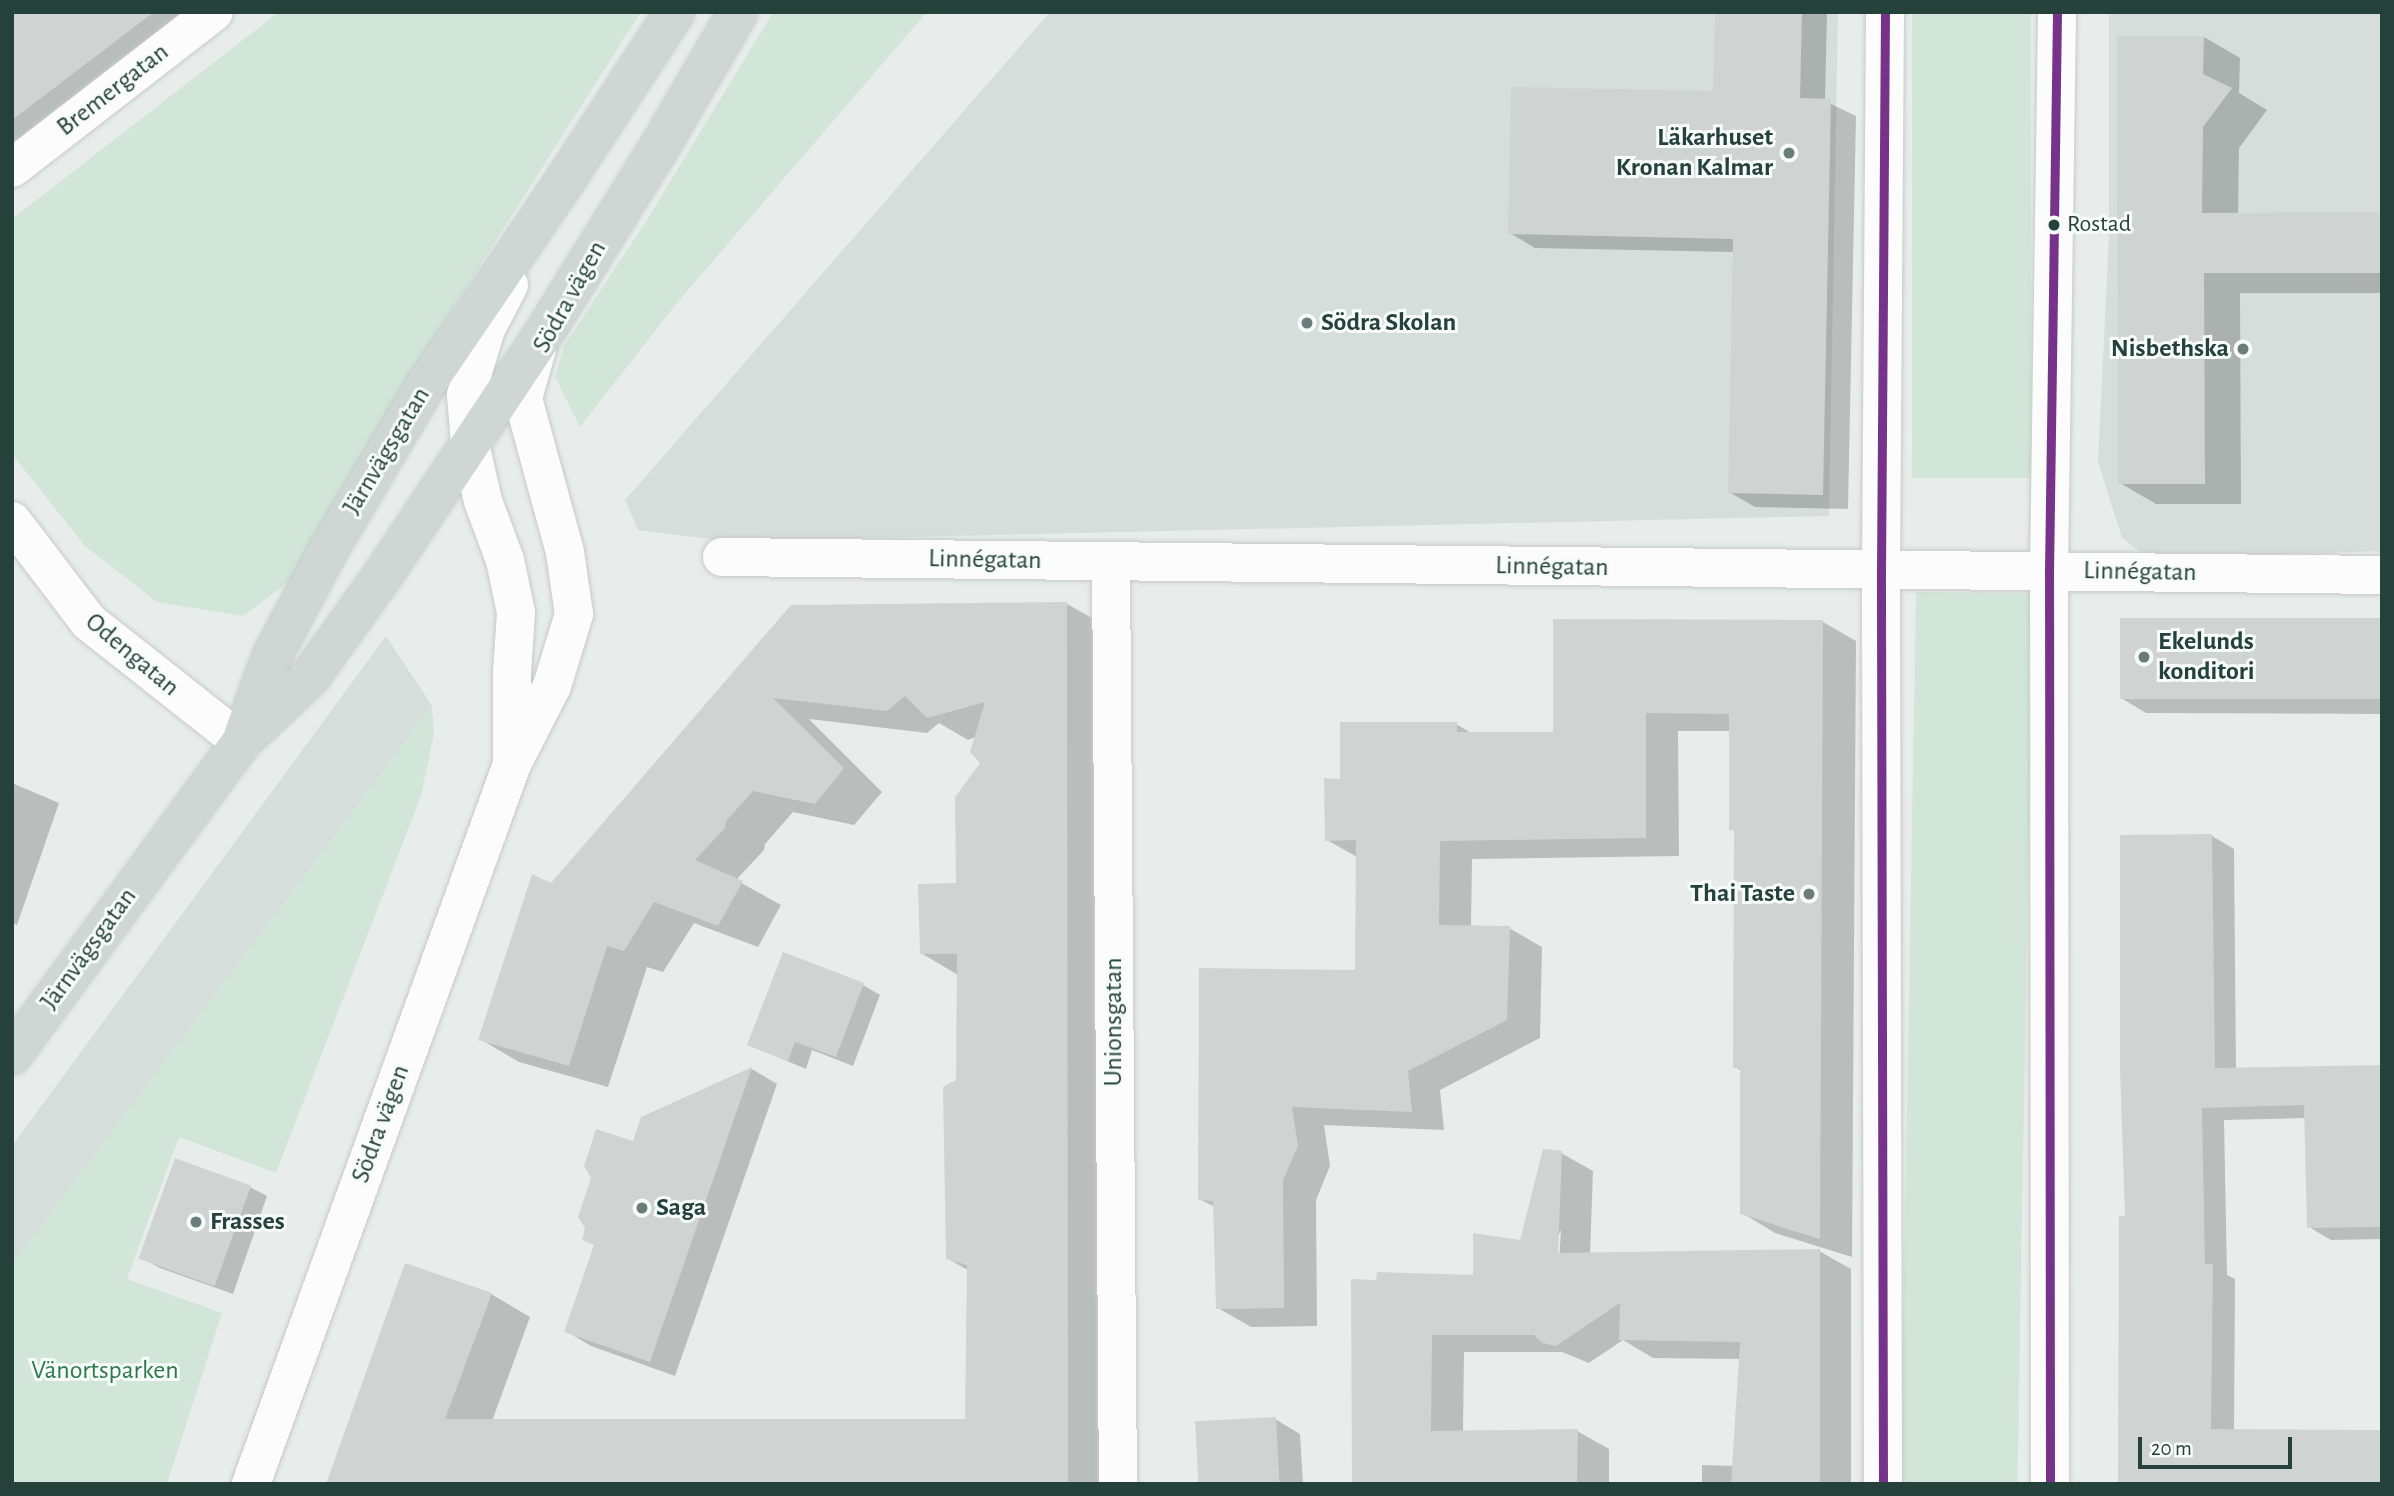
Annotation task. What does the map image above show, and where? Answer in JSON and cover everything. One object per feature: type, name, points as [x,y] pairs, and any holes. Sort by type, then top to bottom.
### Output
[{"type":"main road","name":"Södra vägen","points":[[566,179],[675,12]]},
{"type":"main road","name":"Södra vägen","points":[[541,338],[659,148],[738,12]]},
{"type":"main road","name":"Järnvägsgatan","points":[[241,742],[272,656],[330,547],[427,383],[566,179]]},
{"type":"main road","name":"Järnvägsgatan","points":[[12,1055],[241,742],[310,677],[541,338]]},
{"type":"street","name":"Bremergatan","points":[[12,169],[214,12]]},
{"type":"street","points":[[1883,1484],[1881,571],[1885,12]]},
{"type":"street","points":[[2050,1484],[2049,572],[2057,12]]},
{"type":"street","name":"Södra vägen","points":[[512,764],[512,674],[516,612],[505,560],[483,502],[470,444],[466,395],[486,329],[566,179]]},
{"type":"street","name":"Södra vägen","points":[[251,1484],[512,764],[552,686],[574,614],[565,552],[523,398],[541,338]]},
{"type":"street","name":"Odengatan","points":[[12,521],[89,622],[241,742]]},
{"type":"street","name":"Linnégatan","points":[[722,557],[2382,575]]},
{"type":"street","name":"Unionsgatan","points":[[1111,561],[1118,1484]]},
{"type":"shaded area","name":"Södra Skolan","points":[[1050,12],[1838,12],[1829,516],[726,541],[638,530],[625,500]]},
{"type":"shaded area","name":"Nisbethska","points":[[2109,12],[2382,12],[2382,551],[2148,558],[2122,538],[2098,462],[2109,236]]},
{"type":"shaded area","points":[[386,636],[432,706],[12,1265],[12,1146]]},
{"type":"green space","points":[[279,12],[641,12],[434,338],[294,578],[243,616],[157,602],[85,546],[12,454],[12,219]]},
{"type":"green space","points":[[773,12],[927,12],[677,303],[580,427],[555,377],[564,346],[647,220]]},
{"type":"green space","points":[[1912,12],[2031,12],[2031,478],[1912,478]]},
{"type":"green space","points":[[1916,592],[2033,594],[2017,1484],[1900,1484]]},
{"type":"green space","name":"Vänortsparken","points":[[432,706],[434,734],[421,796],[276,1173],[179,1137],[127,1279],[222,1313],[167,1484],[12,1484],[12,1265]]},
{"type":"building","points":[[12,12],[154,12],[12,120]]},
{"type":"building","points":[[1715,12],[1802,12],[1800,98],[1831,99],[1823,495],[1728,493],[1733,239],[1508,234],[1511,87],[1713,91]]},
{"type":"building","points":[[2117,36],[2204,36],[2203,74],[2232,88],[2203,127],[2202,213],[2382,212],[2382,273],[2204,273],[2205,484],[2118,484]]},
{"type":"building","points":[[1067,602],[1068,1484],[326,1484],[405,1263],[492,1293],[445,1419],[965,1419],[967,1265],[946,1259],[943,1087],[956,1080],[957,954],[920,954],[918,884],[956,883],[955,797],[980,763],[970,752],[985,702],[927,718],[905,696],[887,711],[773,698],[844,768],[815,804],[753,791],[726,821],[725,828],[695,860],[743,881],[718,926],[654,902],[624,951],[607,946],[569,1066],[478,1040],[532,874],[551,883],[791,605]]},
{"type":"building","points":[[2120,618],[2382,618],[2382,699],[2120,699]]},
{"type":"building","points":[[1553,619],[1823,620],[1820,1239],[1740,1214],[1740,1068],[1733,1068],[1734,831],[1729,830],[1729,714],[1646,713],[1646,838],[1440,841],[1439,925],[1510,926],[1507,1020],[1408,1071],[1412,1112],[1292,1107],[1298,1146],[1283,1180],[1284,1308],[1216,1309],[1213,1201],[1198,1200],[1199,968],[1355,970],[1356,840],[1325,841],[1324,778],[1340,779],[1340,722],[1457,722],[1457,732],[1553,732]]},
{"type":"building","points":[[2212,834],[2215,1068],[2382,1065],[2382,1227],[2307,1228],[2304,1105],[2202,1108],[2205,1264],[2213,1264],[2211,1429],[2382,1430],[2382,1484],[2118,1484],[2119,1216],[2125,1216],[2120,1069],[2120,835]]},
{"type":"building","points":[[783,952],[864,983],[836,1057],[795,1042],[788,1061],[747,1045]]},
{"type":"building","name":"Saga","points":[[752,1067],[650,1362],[564,1332],[594,1245],[582,1240],[585,1228],[578,1217],[591,1178],[584,1166],[596,1129],[633,1141],[641,1117]]},
{"type":"building","points":[[1543,1149],[1562,1151],[1558,1253],[1820,1249],[1820,1484],[1731,1484],[1740,1342],[1619,1340],[1620,1303],[1556,1346],[1542,1343],[1534,1335],[1432,1335],[1431,1431],[1578,1429],[1577,1484],[1352,1484],[1351,1279],[1376,1280],[1377,1272],[1473,1275],[1473,1233],[1520,1240]]},
{"type":"building","name":"Frasses","points":[[175,1158],[251,1186],[215,1286],[138,1259]]},
{"type":"building","points":[[1276,1417],[1280,1484],[1198,1484],[1195,1421]]},
{"type":"transit line","points":[[1883,1484],[1881,571],[1885,12]]},
{"type":"transit line","points":[[2050,1484],[2049,572],[2057,12]]},
{"type":"place","name":"Läkarhuset Kronan Kalmar","points":[[1789,153]]},
{"type":"place","name":"Rostad","points":[[2054,225]]},
{"type":"place","name":"Södra Skolan","points":[[1307,323]]},
{"type":"place","name":"Nisbethska","points":[[2243,349]]},
{"type":"place","name":"Ekelunds konditori","points":[[2144,657]]},
{"type":"place","name":"Thai Taste","points":[[1809,894]]},
{"type":"place","name":"Saga","points":[[642,1208]]},
{"type":"place","name":"Frasses","points":[[196,1222]]}]
